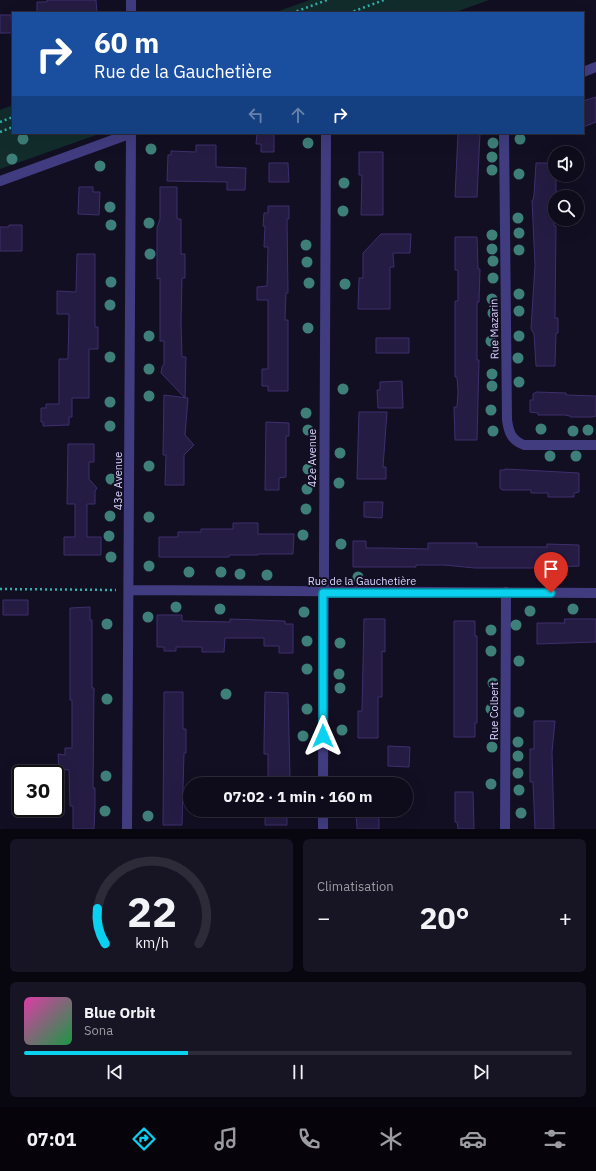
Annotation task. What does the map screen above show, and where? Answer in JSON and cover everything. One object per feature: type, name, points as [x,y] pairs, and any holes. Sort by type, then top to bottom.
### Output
[{"type":"street","points":[[131,0],[131,12]]},
{"type":"street","points":[[584,72],[596,67]]},
{"type":"street","points":[[0,180],[129,134]]},
{"type":"street","name":"43e Avenue","points":[[127,829],[132,134]]},
{"type":"street","name":"42e Avenue","points":[[323,777],[326,134]]},
{"type":"street","name":"Rue Mazarin","points":[[504,134],[507,420],[509,432],[514,441],[524,445],[596,445]]},
{"type":"street","name":"Rue de la Gauchetière","points":[[129,590],[323,593],[596,593]]},
{"type":"street","name":"Rue Colbert","points":[[505,829],[506,592]]},
{"type":"street","points":[[322,829],[323,817]]},
{"type":"path","points":[[295,12],[327,0]]},
{"type":"path","points":[[352,12],[384,0]]},
{"type":"path","points":[[0,122],[12,117]]},
{"type":"path","points":[[0,132],[12,128]]},
{"type":"path","points":[[0,589],[129,590]]},
{"type":"green space","points":[[310,0],[489,0],[456,12],[276,12]]},
{"type":"green space","points":[[12,105],[12,134],[99,134],[0,169],[0,110]]},
{"type":"building","points":[[47,0],[96,0],[97,12],[37,12],[37,2],[47,2]]},
{"type":"building","points":[[0,15],[11,15],[12,33],[0,33]]},
{"type":"building","points":[[596,97],[596,122],[584,127],[584,101]]},
{"type":"building","points":[[257,134],[274,134],[274,152],[261,152],[261,144],[256,144]]},
{"type":"building","points":[[458,134],[480,134],[477,197],[455,197]]},
{"type":"building","points":[[196,145],[216,145],[216,167],[246,168],[245,190],[227,190],[227,182],[167,181],[168,155],[171,155],[171,151],[196,152]]},
{"type":"building","points":[[359,152],[383,152],[383,215],[361,215],[362,175],[359,175]]},
{"type":"building","points":[[269,163],[288,163],[289,182],[269,182]]},
{"type":"building","points":[[536,163],[548,163],[548,182],[556,182],[556,190],[548,190],[548,226],[556,226],[555,318],[558,318],[558,333],[556,333],[555,366],[536,366],[534,334],[531,329],[535,265],[532,200],[534,195]]},
{"type":"building","points":[[79,187],[93,187],[93,192],[100,192],[99,215],[78,214]]},
{"type":"building","points":[[160,187],[177,187],[177,219],[181,219],[181,254],[185,254],[185,278],[182,278],[181,322],[182,357],[186,357],[185,398],[161,373],[164,364],[164,341],[160,341],[160,278],[157,279],[157,228],[160,219]]},
{"type":"building","points":[[268,206],[289,206],[289,219],[287,219],[288,293],[286,293],[285,320],[288,320],[288,391],[268,391],[268,386],[262,386],[262,369],[268,369],[268,300],[257,300],[257,287],[267,286],[268,247],[264,247],[265,226],[263,226],[264,213],[268,213]]},
{"type":"building","points":[[9,225],[22,225],[22,251],[0,251],[0,227],[9,227]]},
{"type":"building","points":[[381,234],[411,234],[410,253],[393,253],[394,267],[390,267],[390,309],[358,309],[359,278],[363,278],[363,253]]},
{"type":"building","points":[[455,237],[477,237],[478,269],[480,269],[479,302],[477,302],[477,360],[479,360],[477,440],[455,440],[454,407],[457,407],[458,392],[457,377],[455,377],[455,301],[458,301],[458,270],[455,270]]},
{"type":"building","points":[[77,254],[95,254],[95,327],[98,327],[98,349],[89,349],[89,398],[72,398],[72,417],[69,417],[69,425],[43,426],[43,422],[41,422],[41,408],[46,408],[46,404],[59,404],[59,359],[68,359],[69,314],[57,314],[57,291],[76,292]]},
{"type":"building","points":[[376,338],[409,338],[409,353],[376,353]]},
{"type":"building","points":[[402,381],[403,408],[378,408],[377,390],[380,390],[380,382]]},
{"type":"building","points":[[536,392],[596,396],[596,416],[570,417],[565,415],[538,415],[538,413],[530,412],[530,400],[533,400],[533,394]]},
{"type":"building","points":[[164,395],[188,398],[185,435],[194,445],[184,455],[184,485],[165,485],[166,455],[163,455]]},
{"type":"building","points":[[359,412],[387,412],[383,467],[386,467],[386,479],[357,479]]},
{"type":"building","points":[[266,422],[289,423],[289,436],[286,436],[286,477],[279,478],[279,490],[265,490]]},
{"type":"building","points":[[68,444],[94,444],[94,462],[89,462],[89,479],[97,488],[95,491],[95,504],[87,504],[87,537],[101,537],[101,555],[64,555],[64,537],[75,537],[75,504],[67,504]]},
{"type":"building","points":[[500,470],[579,473],[579,492],[574,493],[574,497],[548,497],[548,493],[531,493],[531,490],[502,490],[500,488]]},
{"type":"building","points":[[364,502],[383,502],[382,518],[364,517]]},
{"type":"building","points":[[233,523],[258,523],[258,534],[294,534],[293,554],[229,555],[229,557],[159,557],[159,537],[178,537],[178,532],[201,532],[201,529],[233,529]]},
{"type":"building","points":[[353,541],[366,541],[366,548],[428,549],[428,543],[477,543],[477,547],[547,547],[547,544],[579,545],[579,566],[533,568],[475,568],[444,565],[416,565],[416,567],[353,567]]},
{"type":"building","points":[[3,600],[28,600],[28,615],[3,615]]},
{"type":"building","points":[[90,607],[90,620],[92,620],[92,688],[94,688],[93,788],[95,788],[94,829],[73,829],[73,806],[70,806],[69,770],[64,770],[64,765],[59,765],[58,754],[65,755],[65,748],[72,748],[72,700],[70,700],[70,608]]},
{"type":"building","points":[[157,615],[182,615],[182,621],[230,622],[230,619],[285,621],[285,624],[293,624],[293,653],[279,653],[279,646],[264,646],[264,638],[225,638],[224,652],[202,652],[202,647],[176,647],[176,651],[164,651],[164,647],[157,647]]},
{"type":"building","points":[[364,619],[385,619],[385,652],[382,651],[382,697],[378,697],[378,738],[358,738],[358,711],[362,711]]},
{"type":"building","points":[[564,619],[596,619],[596,642],[537,644],[537,623],[565,623]]},
{"type":"building","points":[[454,621],[475,621],[475,636],[477,636],[477,723],[475,723],[475,737],[454,737]]},
{"type":"building","points":[[164,692],[183,692],[183,729],[186,729],[186,753],[184,753],[182,825],[163,825]]},
{"type":"building","points":[[265,692],[288,693],[290,777],[268,777],[268,754],[264,754]]},
{"type":"building","points":[[534,721],[555,721],[552,752],[554,829],[535,829],[533,782],[530,782],[530,749],[534,749]]},
{"type":"building","points":[[388,746],[410,747],[409,767],[388,766]]},
{"type":"building","points":[[455,792],[473,792],[474,829],[458,829],[457,822],[455,822]]},
{"type":"building","points":[[265,817],[287,817],[287,825],[265,825]]},
{"type":"building","points":[[356,817],[379,817],[379,829],[357,829]]},
{"type":"route","points":[[323,736],[323,593],[551,593]]}]
